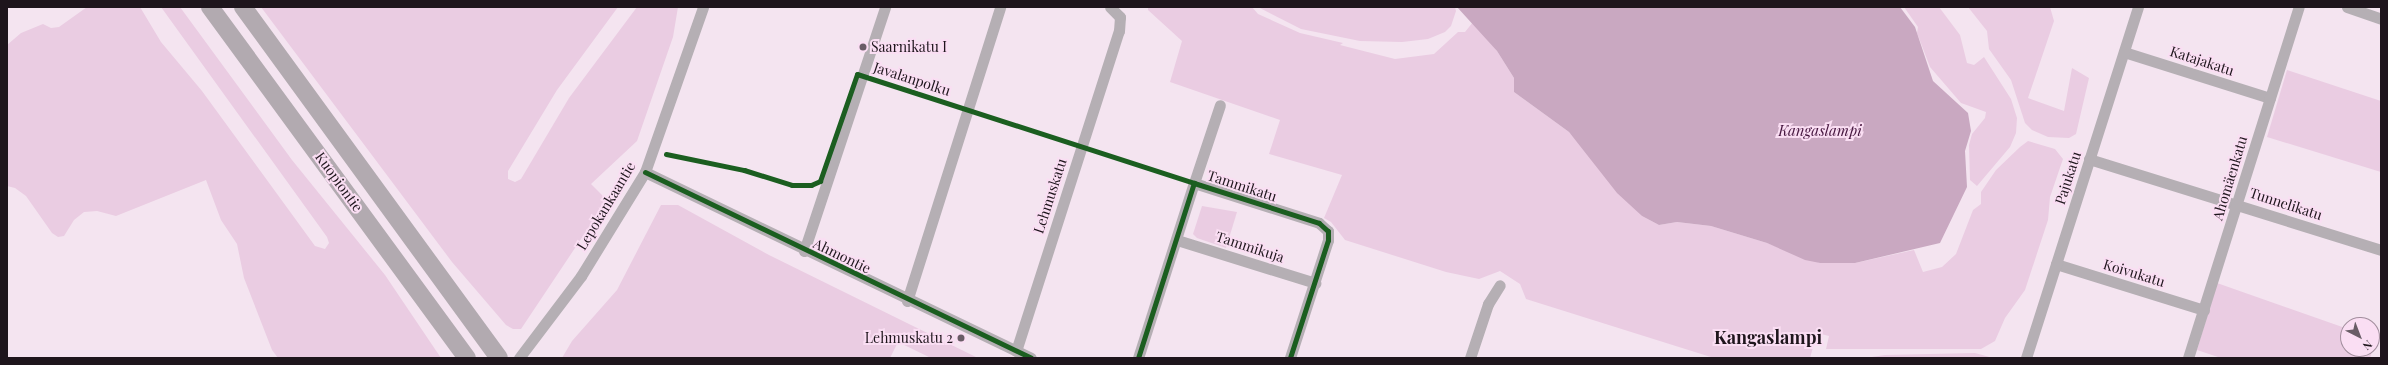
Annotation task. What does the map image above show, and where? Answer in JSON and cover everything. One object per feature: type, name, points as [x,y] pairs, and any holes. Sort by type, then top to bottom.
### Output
[{"type":"highway","name":"Kuopiontie","points":[[210,7],[467,358]]},
{"type":"highway","name":"Kuopiontie","points":[[243,7],[497,355]]},
{"type":"street","name":"Lepokankaantie","points":[[519,358],[581,276],[645,172],[703,7]]},
{"type":"street","points":[[804,251],[885,7]]},
{"type":"street","points":[[907,300],[1000,7]]},
{"type":"street","name":"Lehmuskatu","points":[[1016,351],[1120,31],[1120,18],[1110,7]]},
{"type":"street","name":"Pajukatu","points":[[2026,358],[2138,7]]},
{"type":"street","name":"Ahomäenkatu","points":[[2188,358],[2299,7]]},
{"type":"street","points":[[2347,7],[2381,19]]},
{"type":"street","name":"Katajakatu","points":[[2124,52],[2270,98]]},
{"type":"street","name":"Tammikatu","points":[[1138,358],[1220,105]]},
{"type":"street","name":"Tunnelikatu","points":[[2089,159],[2381,250]]},
{"type":"street","name":"Ahmontie","points":[[645,172],[804,251],[1031,358]]},
{"type":"street","name":"Tammikatu","points":[[1194,183],[1324,226],[1329,234],[1315,283],[1290,358]]},
{"type":"street","name":"Tammikuja","points":[[1177,240],[1315,283]]},
{"type":"street","name":"Koivukatu","points":[[2056,264],[2204,310]]},
{"type":"street","points":[[1470,358],[1488,304],[1500,285]]},
{"type":"shaded area","points":[[87,7],[140,7],[161,42],[202,91],[315,246],[325,249],[329,243],[327,237],[161,7],[180,7],[292,160],[385,275],[441,358],[278,358],[272,350],[244,278],[237,244],[221,220],[206,180],[116,216],[97,211],[84,212],[74,220],[64,236],[58,237],[52,233],[26,196],[15,188],[7,186],[7,45],[21,33],[43,24],[51,28],[59,27]]},
{"type":"shaded area","points":[[261,7],[618,7],[557,90],[508,171],[508,179],[515,182],[521,179],[569,98],[637,7],[678,7],[673,37],[637,141],[591,184],[607,200],[521,329],[513,329],[506,325],[452,262]]},
{"type":"shaded area","points":[[1148,7],[1252,7],[1258,14],[1300,33],[1343,43],[1340,45],[1395,59],[1434,54],[1458,32],[1465,32],[1473,22],[1497,51],[1514,78],[1514,92],[1569,132],[1642,216],[1659,225],[1677,222],[1711,226],[1767,243],[1820,263],[1855,263],[1914,250],[1923,272],[1942,267],[1956,254],[1973,210],[1981,204],[1981,192],[1996,170],[2020,147],[2028,141],[2055,149],[2063,159],[2050,197],[2048,220],[2025,290],[2005,318],[1995,341],[1981,349],[1826,349],[1829,336],[1817,333],[1810,358],[1714,358],[1526,299],[1520,284],[1500,271],[1479,279],[1446,272],[1345,240],[1331,222],[1324,218],[1342,175],[1269,154],[1280,120],[1170,82],[1182,41],[1148,10]]},
{"type":"shaded area","points":[[1258,7],[1455,7],[1456,11],[1451,26],[1445,32],[1428,39],[1402,42],[1360,41],[1301,29]]},
{"type":"shaded area","points":[[1904,7],[1939,7],[1960,35],[1967,63],[1974,65],[1984,57],[2011,99],[2017,118],[2016,133],[2010,147],[1977,186],[1970,180],[1969,145],[1972,134],[1985,118],[1986,112],[1961,103],[1930,67],[1917,33],[1918,27]]},
{"type":"shaded area","points":[[1968,7],[2050,7],[2054,21],[2028,98],[2064,111],[2072,68],[2089,78],[2076,134],[2069,138],[2048,137],[2032,130],[2025,123],[2011,80],[1989,49],[1987,31]]},
{"type":"shaded area","points":[[2287,70],[2381,101],[2381,172],[2267,137]]},
{"type":"shaded area","points":[[661,205],[678,205],[769,255],[978,358],[931,358],[898,342],[890,358],[562,358],[572,341],[617,290]]},
{"type":"shaded area","points":[[1202,206],[1237,212],[1226,248],[1197,238],[1193,234]]},
{"type":"shaded area","points":[[2217,283],[2340,326],[2340,357],[2370,357],[2221,358],[2197,350]]},
{"type":"shaded area","points":[[1975,353],[1993,358],[1865,358],[1885,355]]},
{"type":"water","name":"Kangaslampi","points":[[1457,7],[1900,7],[1915,27],[1933,81],[1968,113],[1971,131],[1965,151],[1967,187],[1940,243],[1855,263],[1820,263],[1805,260],[1767,243],[1711,226],[1677,222],[1659,225],[1642,216],[1617,193],[1569,132],[1514,92],[1514,78],[1497,51]]},
{"type":"cycle path","name":"Javalanpolku","points":[[666,154],[744,170],[792,185],[811,185],[820,181],[857,74],[1194,183]]},
{"type":"cycle path","points":[[645,172],[1031,358]]},
{"type":"cycle path","points":[[1138,358],[1194,183],[1319,223],[1328,231],[1328,240],[1290,358]]},
{"type":"place","name":"Saarnikatu I","points":[[863,47]]},
{"type":"place","name":"Lehmuskatu 2","points":[[961,338]]},
{"type":"district","name":"Kangaslampi","points":[[1768,337]]}]
